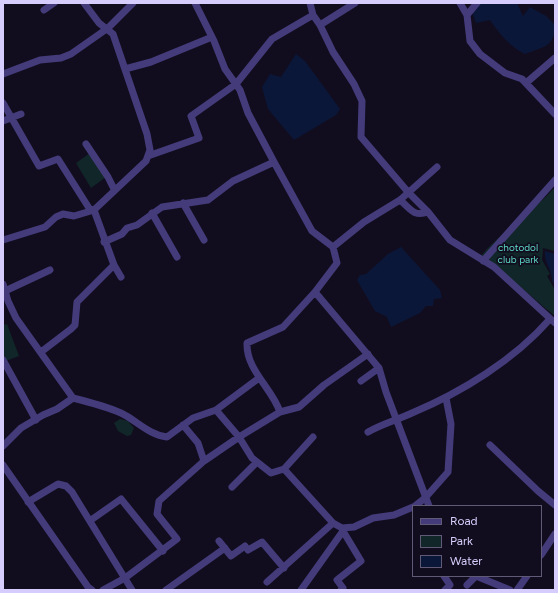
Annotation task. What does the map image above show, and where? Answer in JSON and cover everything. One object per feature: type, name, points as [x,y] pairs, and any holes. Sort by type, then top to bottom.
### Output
[{"type":"street","points":[[44,10],[54,3]]},
{"type":"street","points":[[3,240],[45,227],[56,217],[63,214],[74,216],[94,210],[114,189],[139,168],[148,156],[150,150],[147,134],[113,34],[108,28],[99,23],[84,3]]},
{"type":"street","points":[[3,74],[40,60],[61,58],[71,54],[108,28],[134,3]]},
{"type":"street","points":[[195,3],[212,37],[225,69],[240,90],[248,113],[274,162],[312,231],[333,247],[338,263],[315,292],[283,327],[247,344],[247,352],[259,378],[277,404],[280,412]]},
{"type":"street","points":[[310,3],[313,15],[320,25],[333,52],[354,84],[362,101],[361,137],[408,192],[428,212],[450,240],[494,267],[525,294],[552,321],[524,346],[446,398],[368,432]]},
{"type":"street","points":[[320,25],[355,3]]},
{"type":"street","points":[[460,3],[467,15],[470,41],[480,54],[505,73],[522,79],[555,114]]},
{"type":"street","points":[[467,15],[477,3]]},
{"type":"street","points":[[148,156],[200,138],[191,116],[236,84],[272,40],[313,15]]},
{"type":"street","points":[[125,69],[151,62],[212,37]]},
{"type":"street","points":[[526,83],[555,58]]},
{"type":"street","points":[[3,103],[39,166],[58,159],[89,208],[94,210],[104,242],[121,277]]},
{"type":"street","points":[[3,121],[21,114]]},
{"type":"street","points":[[86,144],[108,177],[114,189]]},
{"type":"street","points":[[104,242],[122,234],[127,228],[137,225],[162,206],[208,200],[233,181],[274,162]]},
{"type":"street","points":[[333,247],[364,222],[400,200],[437,167]]},
{"type":"street","points":[[483,261],[555,180]]},
{"type":"street","points":[[400,200],[415,214],[419,215],[428,212]]},
{"type":"street","points":[[183,203],[204,240]]},
{"type":"street","points":[[152,213],[177,257]]},
{"type":"street","points":[[41,352],[71,329],[74,325],[77,302],[114,265]]},
{"type":"street","points":[[50,270],[4,287],[16,318],[73,398],[95,403],[122,413],[158,436],[167,437],[193,418],[216,410],[259,378]]},
{"type":"street","points":[[315,292],[379,368],[386,392],[428,505]]},
{"type":"street","points":[[103,590],[125,578],[177,539],[157,514],[159,501],[204,461],[239,437],[280,412],[299,407],[324,385],[368,354]]},
{"type":"street","points":[[3,360],[36,420]]},
{"type":"street","points":[[361,381],[379,368]]},
{"type":"street","points":[[3,446],[21,428],[57,410],[73,398]]},
{"type":"street","points":[[415,505],[425,498],[448,472],[451,424],[446,398]]},
{"type":"street","points":[[216,410],[239,437],[252,458],[271,473],[284,469],[313,437]]},
{"type":"street","points":[[183,425],[198,443],[204,461]]},
{"type":"street","points":[[490,446],[538,491],[555,504]]},
{"type":"street","points":[[232,487],[257,462]]},
{"type":"street","points":[[3,466],[88,587],[92,590]]},
{"type":"street","points":[[284,469],[333,523],[343,529],[361,561],[337,580],[343,588],[342,590]]},
{"type":"street","points":[[28,502],[58,484],[66,486],[72,492],[91,520],[132,590]]},
{"type":"street","points":[[91,520],[121,499],[162,551]]},
{"type":"street","points":[[301,590],[343,529],[354,527],[373,518],[394,515],[412,507]]},
{"type":"street","points":[[267,582],[333,523]]},
{"type":"street","points":[[542,554],[555,534]]},
{"type":"street","points":[[219,541],[231,556],[244,546],[248,550],[262,542],[284,568]]},
{"type":"street","points":[[166,590],[225,548]]},
{"type":"street","points":[[445,577],[450,585],[445,590]]},
{"type":"street","points":[[467,585],[475,577]]},
{"type":"street","points":[[478,577],[510,590]]},
{"type":"street","points":[[517,590],[525,577]]},
{"type":"green space","points":[[90,153],[106,177],[91,188],[76,163]]},
{"type":"green space","name":"chotodol club park","points":[[555,187],[555,251],[543,248],[542,260],[550,274],[547,276],[555,290],[555,316],[509,278],[479,258],[497,239],[537,205]]},
{"type":"green space","points":[[7,324],[19,356],[3,362],[3,325]]},
{"type":"green space","points":[[120,419],[128,421],[134,428],[131,435],[127,436],[118,431],[114,423]]},
{"type":"water","points":[[475,3],[517,3],[523,16],[530,7],[546,16],[555,25],[553,38],[542,48],[525,54],[510,44],[490,20],[476,23],[470,7]]},
{"type":"water","points":[[296,54],[305,61],[340,109],[336,115],[294,140],[268,109],[262,87],[270,74],[281,77]]},
{"type":"water","points":[[401,247],[440,290],[442,298],[434,299],[433,306],[426,306],[420,313],[391,327],[387,317],[375,311],[357,280],[360,275],[366,274],[388,254]]},
{"type":"water","points":[[545,251],[555,254],[555,284],[552,281]]}]
